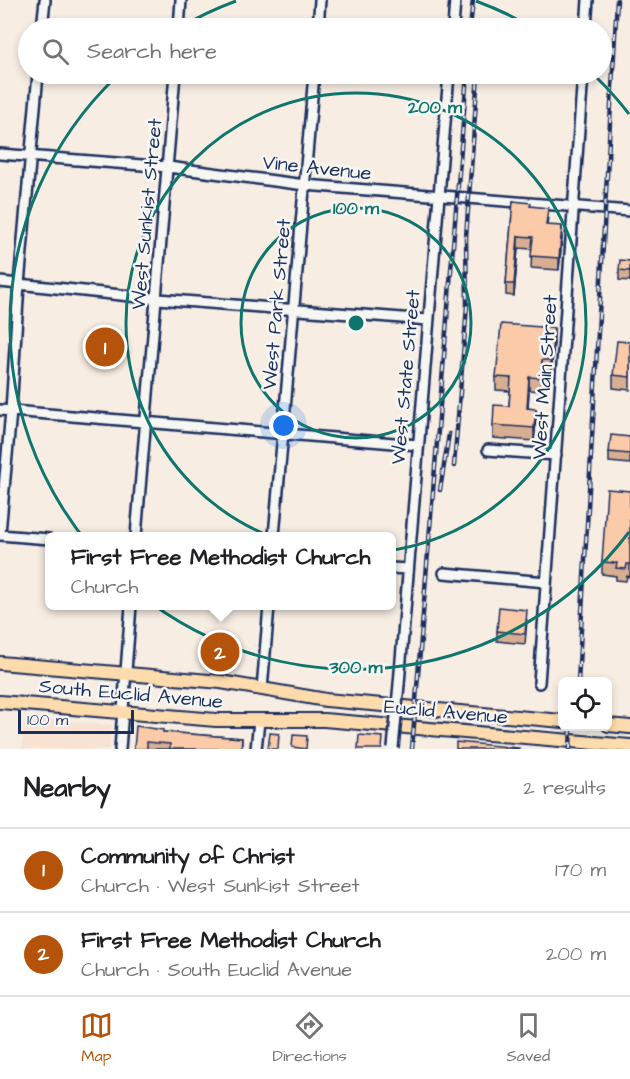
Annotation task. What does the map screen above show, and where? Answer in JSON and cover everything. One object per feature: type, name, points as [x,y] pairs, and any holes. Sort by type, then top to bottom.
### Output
[{"type":"main road","name":"South Euclid Avenue","points":[[0,663],[126,673],[262,689]]},
{"type":"main road","name":"Euclid Avenue","points":[[262,689],[326,700],[558,721]]},
{"type":"main road","name":"South Euclid Avenue","points":[[0,702],[216,720],[259,721]]},
{"type":"main road","name":"Euclid Avenue","points":[[259,721],[324,720],[630,746]]},
{"type":"main road","points":[[612,725],[630,727]]},
{"type":"street","points":[[43,18],[45,0]]},
{"type":"street","points":[[180,18],[181,0]]},
{"type":"street","points":[[319,18],[320,0]]},
{"type":"street","points":[[454,18],[455,0]]},
{"type":"street","points":[[587,18],[588,0]]},
{"type":"street","points":[[37,84],[0,534],[45,539]]},
{"type":"street","name":"West Sunkist Street","points":[[136,532],[158,298],[174,84]]},
{"type":"street","name":"West Park Street","points":[[274,532],[313,84]]},
{"type":"street","name":"West State Street","points":[[393,748],[448,84]]},
{"type":"street","name":"West Main Street","points":[[538,684],[582,84]]},
{"type":"street","name":"Vine Avenue","points":[[0,154],[168,166],[304,185],[630,211]]},
{"type":"street","points":[[0,282],[158,298],[428,320]]},
{"type":"street","points":[[0,410],[417,445]]},
{"type":"street","points":[[488,450],[556,455]]},
{"type":"street","points":[[396,568],[407,569]]},
{"type":"street","points":[[444,573],[546,582]]},
{"type":"street","points":[[120,749],[131,610]]},
{"type":"street","points":[[262,689],[269,610]]},
{"type":"street","points":[[256,749],[259,721]]},
{"type":"shaded area","points":[[25,718],[111,725],[109,749],[22,749]]},
{"type":"building","points":[[513,201],[548,208],[546,225],[562,226],[559,258],[531,256],[533,237],[518,236],[514,284],[506,284]]},
{"type":"building","points":[[620,260],[630,261],[630,271],[619,270]]},
{"type":"building","points":[[501,324],[554,328],[551,360],[542,360],[541,378],[529,377],[527,408],[536,409],[534,428],[493,425],[494,405],[509,406],[511,378],[496,377]]},
{"type":"building","points":[[617,341],[630,342],[630,377],[613,375]]},
{"type":"building","points":[[611,435],[630,437],[630,454],[609,452]]},
{"type":"building","points":[[607,489],[630,491],[630,564],[627,564],[626,569],[616,568],[617,563],[602,562]]},
{"type":"building","points":[[499,607],[527,610],[525,634],[497,631]]},
{"type":"building","points":[[136,726],[163,730],[163,732],[242,738],[241,749],[170,749],[170,744],[147,742],[147,749],[134,749]]},
{"type":"building","points":[[270,733],[279,734],[278,749],[268,749]]},
{"type":"building","points":[[293,735],[307,736],[306,749],[292,747]]},
{"type":"building","points":[[359,735],[383,737],[382,749],[358,749]]},
{"type":"building","points":[[456,742],[519,748],[456,749]]},
{"type":"railway","points":[[471,18],[473,0]]},
{"type":"railway","points":[[578,677],[617,0]]},
{"type":"railway","points":[[412,749],[466,84]]},
{"type":"railway","points":[[454,466],[467,306],[466,237],[477,84]]},
{"type":"railway","points":[[440,490],[449,434]]},
{"type":"railway","points":[[570,749],[571,731]]},
{"type":"place","name":"Community of Christ","points":[[105,347]]},
{"type":"place","name":"First Free Methodist Church","points":[[220,652]]}]
